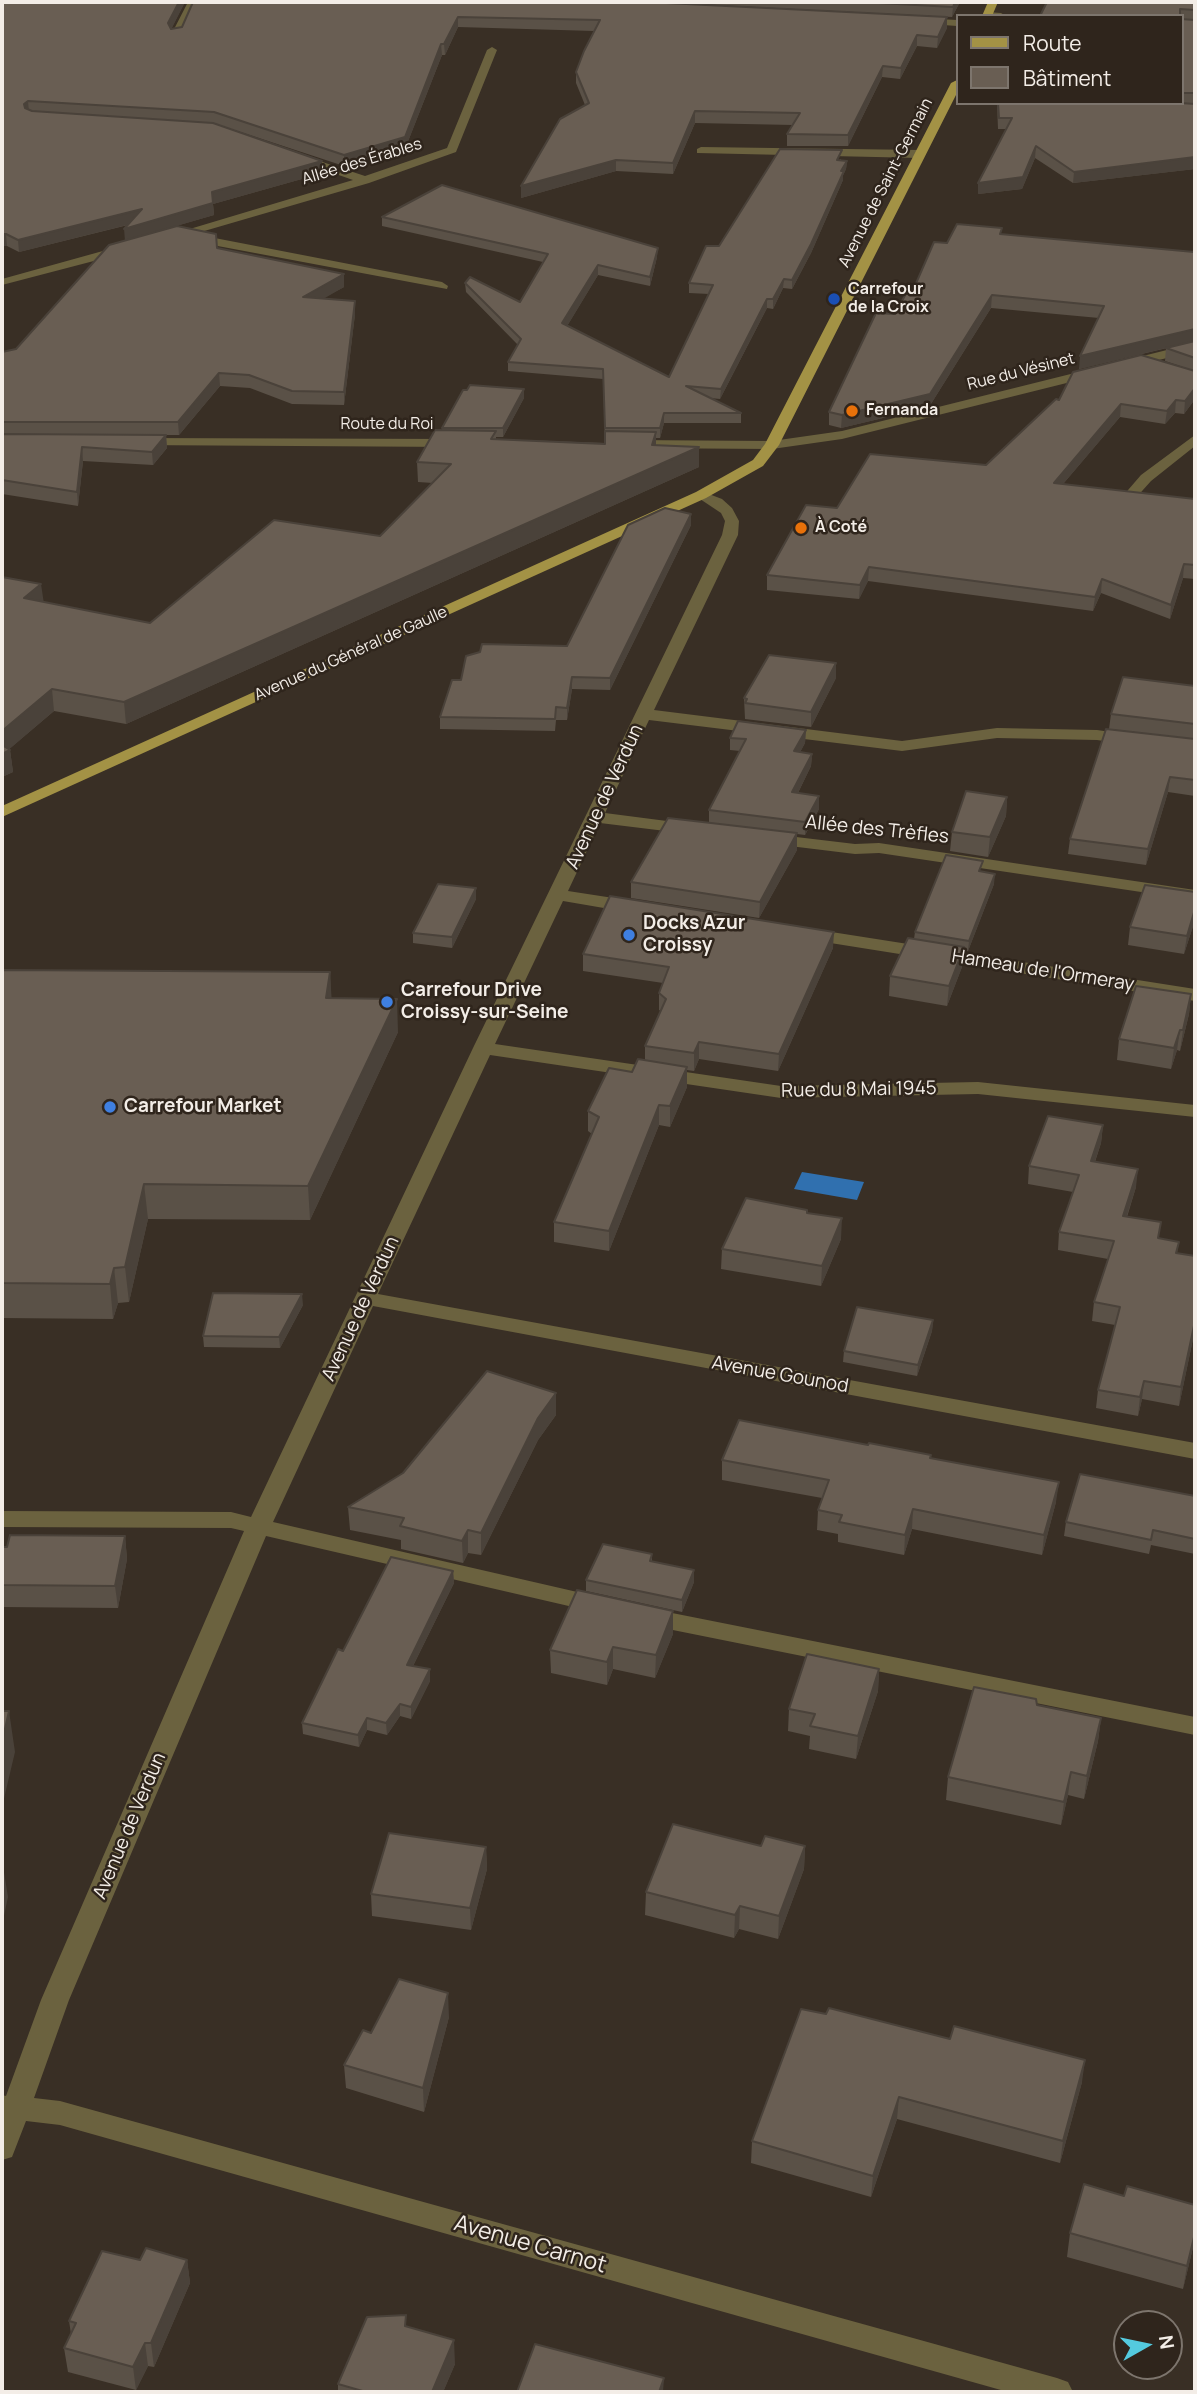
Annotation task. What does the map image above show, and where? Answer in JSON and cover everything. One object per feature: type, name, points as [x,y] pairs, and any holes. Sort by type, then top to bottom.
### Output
[{"type":"main road","name":"Avenue de Saint-Germain","points":[[701,495],[758,463],[772,445],[919,154],[956,88]]},
{"type":"main road","name":"Avenue du Général de Gaulle","points":[[2,812],[701,495]]},
{"type":"street","points":[[176,35],[193,2]]},
{"type":"street","points":[[912,21],[956,23]]},
{"type":"street","name":"Allée des Érables","points":[[152,242],[365,180],[452,150],[492,50]]},
{"type":"street","points":[[701,150],[919,154]]},
{"type":"street","points":[[279,151],[365,180]]},
{"type":"street","name":"Allée des Érables","points":[[178,234],[442,286]]},
{"type":"street","points":[[3,284],[138,245]]},
{"type":"street","name":"Rue du Vésinet","points":[[772,445],[842,435],[1195,346]]},
{"type":"street","points":[[1138,360],[1161,369]]},
{"type":"street","points":[[1129,497],[1146,478],[1195,439]]},
{"type":"street","name":"Route du Roi","points":[[125,442],[469,443]]},
{"type":"street","points":[[607,444],[772,445]]},
{"type":"street","name":"Avenue de Verdun","points":[[2,2148],[10,2107],[258,1527],[483,1048],[559,895],[730,535],[732,521],[727,511],[717,502],[701,495]]},
{"type":"street","points":[[644,714],[902,746],[997,733],[1097,735],[1146,741]]},
{"type":"street","points":[[594,817],[705,831]]},
{"type":"street","name":"Allée des Trèfles","points":[[759,838],[855,849],[880,848],[1195,895]]},
{"type":"street","points":[[559,895],[654,911]]},
{"type":"street","name":"Hameau de l'Ormeray","points":[[790,932],[1195,995]]},
{"type":"street","name":"Rue du 8 Mai 1945","points":[[483,1048],[781,1092],[978,1088],[1195,1111]]},
{"type":"street","name":"Avenue Gounod","points":[[365,1298],[1195,1451]]},
{"type":"street","points":[[2,1519],[231,1520],[643,1616],[1195,1726]]},
{"type":"street","name":"Avenue Carnot","points":[[10,2107],[60,2113],[97,2123],[1057,2392]]},
{"type":"water","points":[[802,1172],[864,1182],[857,1200],[794,1189]]},
{"type":"building","points":[[2,2],[179,2],[168,23],[171,29],[182,27],[193,2],[646,2],[947,17],[938,37],[917,35],[901,68],[883,66],[848,135],[787,134],[800,113],[695,111],[673,163],[616,160],[521,186],[560,119],[589,103],[576,72],[600,20],[458,17],[444,44],[441,44],[405,137],[344,155],[214,112],[28,101],[24,104],[25,108],[32,111],[213,123],[322,161],[212,192],[213,203],[124,229],[142,209],[18,240],[2,234]]},
{"type":"building","points":[[860,2],[955,2],[953,7]]},
{"type":"building","points":[[1047,2],[1195,2],[1195,10],[1180,9],[1180,14],[1041,14]]},
{"type":"building","points":[[1183,19],[1195,20],[1195,93],[1183,93]]},
{"type":"building","points":[[1195,104],[1195,157],[1074,172],[1036,146],[1023,177],[978,183],[1012,118],[999,118],[998,105]]},
{"type":"building","points":[[780,149],[842,150],[837,160],[847,161],[811,244],[792,280],[784,279],[773,299],[767,299],[721,389],[686,386],[741,413],[664,413],[660,428],[605,428],[603,369],[508,362],[521,339],[465,283],[470,277],[520,302],[548,254],[382,217],[442,185],[658,248],[650,277],[598,265],[562,323],[669,377],[713,285],[689,283],[706,246],[719,246]]},
{"type":"building","points":[[957,224],[1002,228],[1000,234],[1194,252],[1195,247],[1195,329],[1080,356],[1104,306],[992,295],[930,394],[842,415],[829,412],[876,313],[895,314],[909,288],[914,288],[934,242],[947,243]]},
{"type":"building","points":[[177,226],[216,234],[217,248],[344,274],[303,297],[355,301],[344,392],[292,391],[249,375],[219,373],[178,422],[2,422],[2,352],[16,349],[109,245]]},
{"type":"building","points":[[1195,341],[1195,358],[1166,348]]},
{"type":"building","points":[[1141,355],[1195,371],[1195,388],[1185,401],[1176,400],[1167,411],[1121,404],[1054,483],[1195,499],[1195,565],[1184,564],[1171,605],[1102,579],[1095,597],[869,567],[860,585],[767,575],[806,505],[837,508],[870,454],[986,465],[1056,399],[1059,400],[1073,372]]},
{"type":"building","points":[[470,385],[524,389],[503,428],[442,428],[463,390],[467,390]]},
{"type":"building","points":[[435,430],[496,431],[491,439],[605,444],[605,431],[656,432],[652,445],[699,447],[124,702],[52,689],[2,731],[2,577],[41,584],[24,598],[150,623],[274,520],[380,536],[451,464],[417,462]]},
{"type":"building","points":[[2,434],[166,435],[152,452],[82,447],[77,492],[2,480]]},
{"type":"building","points":[[665,508],[691,514],[610,678],[572,677],[567,708],[556,707],[555,719],[440,717],[452,680],[461,680],[466,656],[480,652],[482,644],[567,646],[628,525]]},
{"type":"building","points":[[769,655],[836,663],[811,712],[745,703],[747,699],[744,698]]},
{"type":"building","points":[[1123,677],[1195,686],[1195,724],[1111,714]]},
{"type":"building","points":[[738,721],[806,730],[794,751],[812,754],[792,792],[819,796],[805,822],[709,810],[746,739],[730,738]]},
{"type":"building","points":[[1106,729],[1195,739],[1195,780],[1170,777],[1148,849],[1070,839]]},
{"type":"building","points":[[2,745],[10,750],[2,754]]},
{"type":"building","points":[[966,791],[1007,797],[990,837],[952,832]]},
{"type":"building","points":[[668,818],[797,833],[760,902],[631,882]]},
{"type":"building","points":[[946,855],[983,861],[979,871],[995,874],[969,941],[915,932]]},
{"type":"building","points":[[438,884],[476,888],[452,937],[413,933]]},
{"type":"building","points":[[1145,885],[1195,892],[1195,909],[1187,936],[1130,927]]},
{"type":"building","points":[[610,896],[834,932],[779,1054],[699,1042],[694,1053],[645,1046],[666,999],[659,993],[669,967],[583,954]]},
{"type":"building","points":[[908,938],[964,947],[949,986],[890,976]]},
{"type":"building","points":[[2,970],[330,972],[326,998],[397,999],[308,1186],[144,1184],[125,1267],[114,1268],[110,1284],[2,1283]]},
{"type":"building","points":[[1136,986],[1191,994],[1183,1030],[1180,1030],[1174,1048],[1119,1039]]},
{"type":"building","points":[[638,1059],[687,1067],[670,1106],[659,1105],[609,1231],[554,1222],[599,1117],[588,1111],[609,1068],[632,1072]]},
{"type":"building","points":[[1048,1116],[1103,1125],[1091,1161],[1138,1169],[1123,1216],[1161,1222],[1158,1238],[1179,1242],[1176,1253],[1195,1256],[1195,1321],[1181,1387],[1144,1381],[1140,1397],[1098,1390],[1120,1307],[1094,1302],[1114,1241],[1059,1232],[1079,1175],[1029,1166]]},
{"type":"building","points":[[746,1198],[807,1210],[807,1213],[842,1218],[822,1266],[722,1249]]},
{"type":"building","points":[[213,1293],[302,1294],[279,1337],[203,1336]]},
{"type":"building","points":[[857,1307],[933,1320],[918,1365],[844,1351]]},
{"type":"building","points":[[487,1371],[556,1393],[538,1418],[481,1533],[468,1530],[462,1541],[400,1526],[404,1518],[348,1507],[403,1473]]},
{"type":"building","points":[[739,1420],[931,1455],[930,1458],[1059,1482],[1044,1535],[913,1509],[905,1535],[839,1522],[842,1515],[818,1510],[829,1480],[722,1460]]},
{"type":"building","points":[[1080,1474],[1195,1496],[1195,1539],[1153,1530],[1151,1540],[1066,1522]]},
{"type":"building","points":[[10,1535],[125,1536],[115,1586],[2,1585],[2,1547],[7,1547]]},
{"type":"building","points":[[603,1544],[652,1554],[650,1561],[694,1570],[682,1600],[586,1580]]},
{"type":"building","points":[[391,1557],[453,1571],[407,1665],[430,1669],[411,1707],[400,1704],[386,1723],[367,1718],[358,1735],[302,1723],[338,1649],[343,1651]]},
{"type":"building","points":[[577,1590],[673,1611],[656,1655],[613,1647],[607,1662],[550,1650]]},
{"type":"building","points":[[807,1654],[879,1669],[858,1736],[810,1726],[815,1714],[789,1709]]},
{"type":"building","points":[[974,1687],[1036,1699],[1037,1705],[1101,1718],[1087,1776],[1071,1772],[1064,1802],[948,1777]]},
{"type":"building","points":[[2,1711],[9,1711],[2,1742]]},
{"type":"building","points":[[673,1824],[761,1846],[765,1836],[805,1846],[779,1916],[740,1906],[735,1915],[646,1892]]},
{"type":"building","points":[[389,1833],[486,1847],[470,1908],[371,1894]]},
{"type":"building","points":[[399,1979],[448,1993],[423,2088],[344,2065],[363,2030],[371,2033]]},
{"type":"building","points":[[829,2008],[950,2039],[954,2026],[1085,2060],[1063,2141],[899,2097],[873,2176],[752,2141],[801,2009],[826,2014]]},
{"type":"building","points":[[1084,2184],[1124,2196],[1127,2186],[1195,2205],[1195,2233],[1187,2266],[1070,2233]]},
{"type":"building","points":[[146,2248],[187,2260],[151,2343],[145,2343],[133,2367],[64,2348],[76,2323],[69,2321],[102,2251],[140,2260]]},
{"type":"building","points":[[406,2315],[405,2326],[454,2340],[432,2392],[366,2392],[338,2384],[367,2317]]},
{"type":"building","points":[[535,2344],[664,2378],[659,2392],[517,2392]]},
{"type":"place","name":"Carrefour de la Croix","points":[[834,299]]},
{"type":"place","name":"Fernanda","points":[[852,411]]},
{"type":"place","name":"À Coté","points":[[801,528]]},
{"type":"place","name":"Docks Azur Croissy","points":[[629,935]]},
{"type":"place","name":"Carrefour Drive Croissy-sur-Seine","points":[[387,1002]]},
{"type":"place","name":"Carrefour Market","points":[[110,1107]]}]
